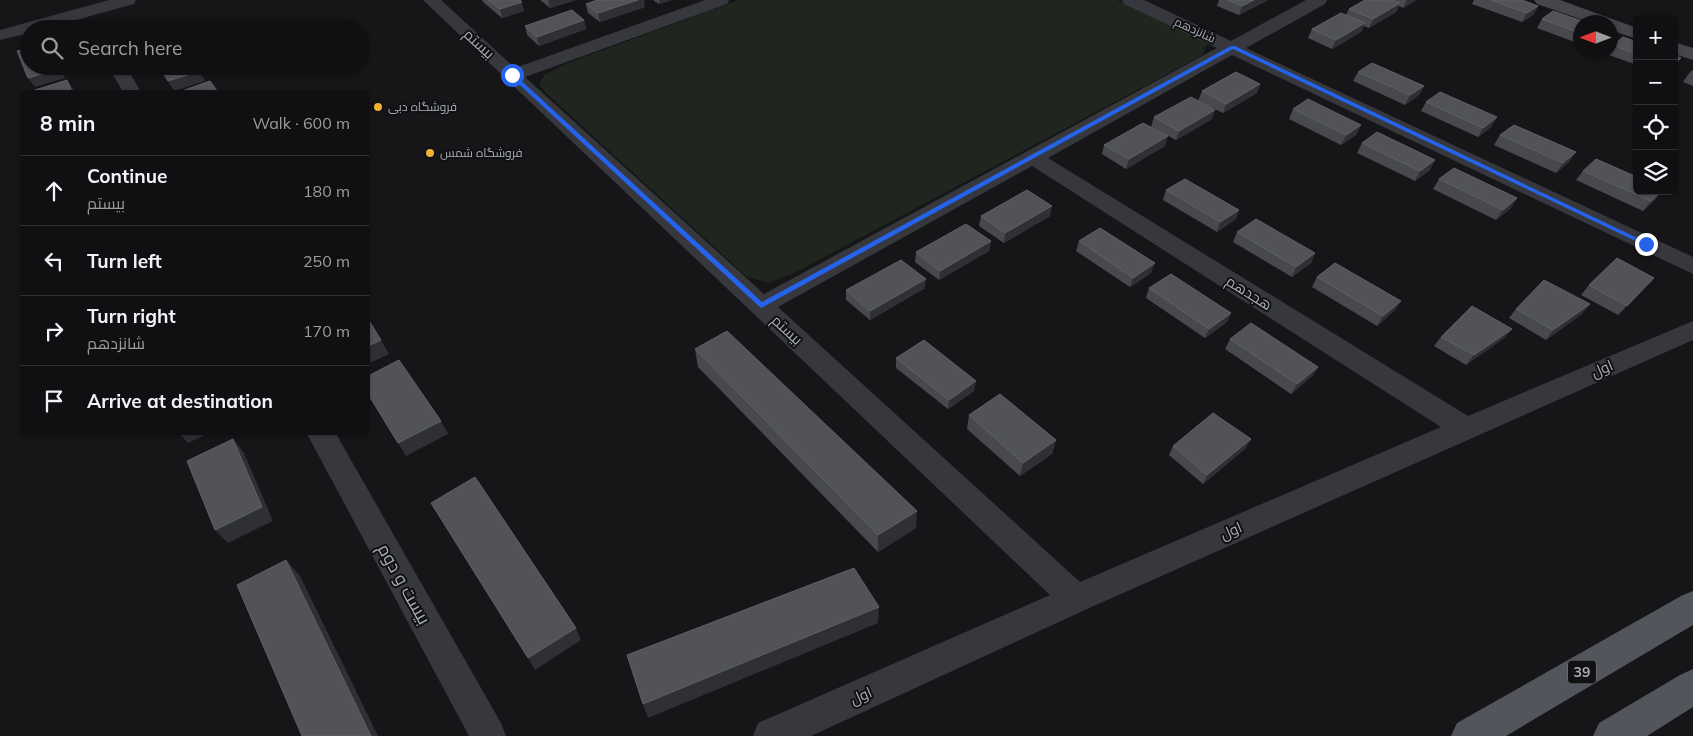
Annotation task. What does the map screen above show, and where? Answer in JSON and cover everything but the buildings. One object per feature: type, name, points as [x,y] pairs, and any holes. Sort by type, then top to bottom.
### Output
[{"type":"main road","points":[[1543,0],[1585,15]]},
{"type":"main road","points":[[1618,27],[1633,33]]},
{"type":"main road","points":[[1678,49],[1693,54]]},
{"type":"main road","name":"39","points":[[1470,736],[1693,607]]},
{"type":"main road","points":[[1612,736],[1693,687]]},
{"type":"street","points":[[43,20],[84,6],[128,0]]},
{"type":"street","name":"بیستم","points":[[431,0],[1076,599]]},
{"type":"street","points":[[512,75],[721,0]]},
{"type":"street","name":"شانزدهم","points":[[1130,0],[1233,47],[1693,266]]},
{"type":"street","points":[[761,306],[1318,0]]},
{"type":"street","points":[[84,6],[91,20]]},
{"type":"street","points":[[0,35],[20,28]]},
{"type":"street","points":[[122,75],[131,90]]},
{"type":"street","name":"هجدهم","points":[[1032,157],[1466,429]]},
{"type":"street","name":"اول","points":[[771,736],[1076,599],[1693,330]]},
{"type":"street","name":"بیست و دوم","points":[[322,435],[488,736]]},
{"type":"shaded area","points":[[739,0],[1117,0],[1193,35],[1207,44],[1203,55],[798,271],[768,283],[747,277],[539,85],[544,75],[568,63]]},
{"type":"place","name":"فروشگاه دبی","points":[[378,107]]},
{"type":"place","name":"فروشگاه شمس","points":[[430,153]]},
{"type":"route","points":[[512,75],[761,306],[1233,47],[1646,244]]}]
